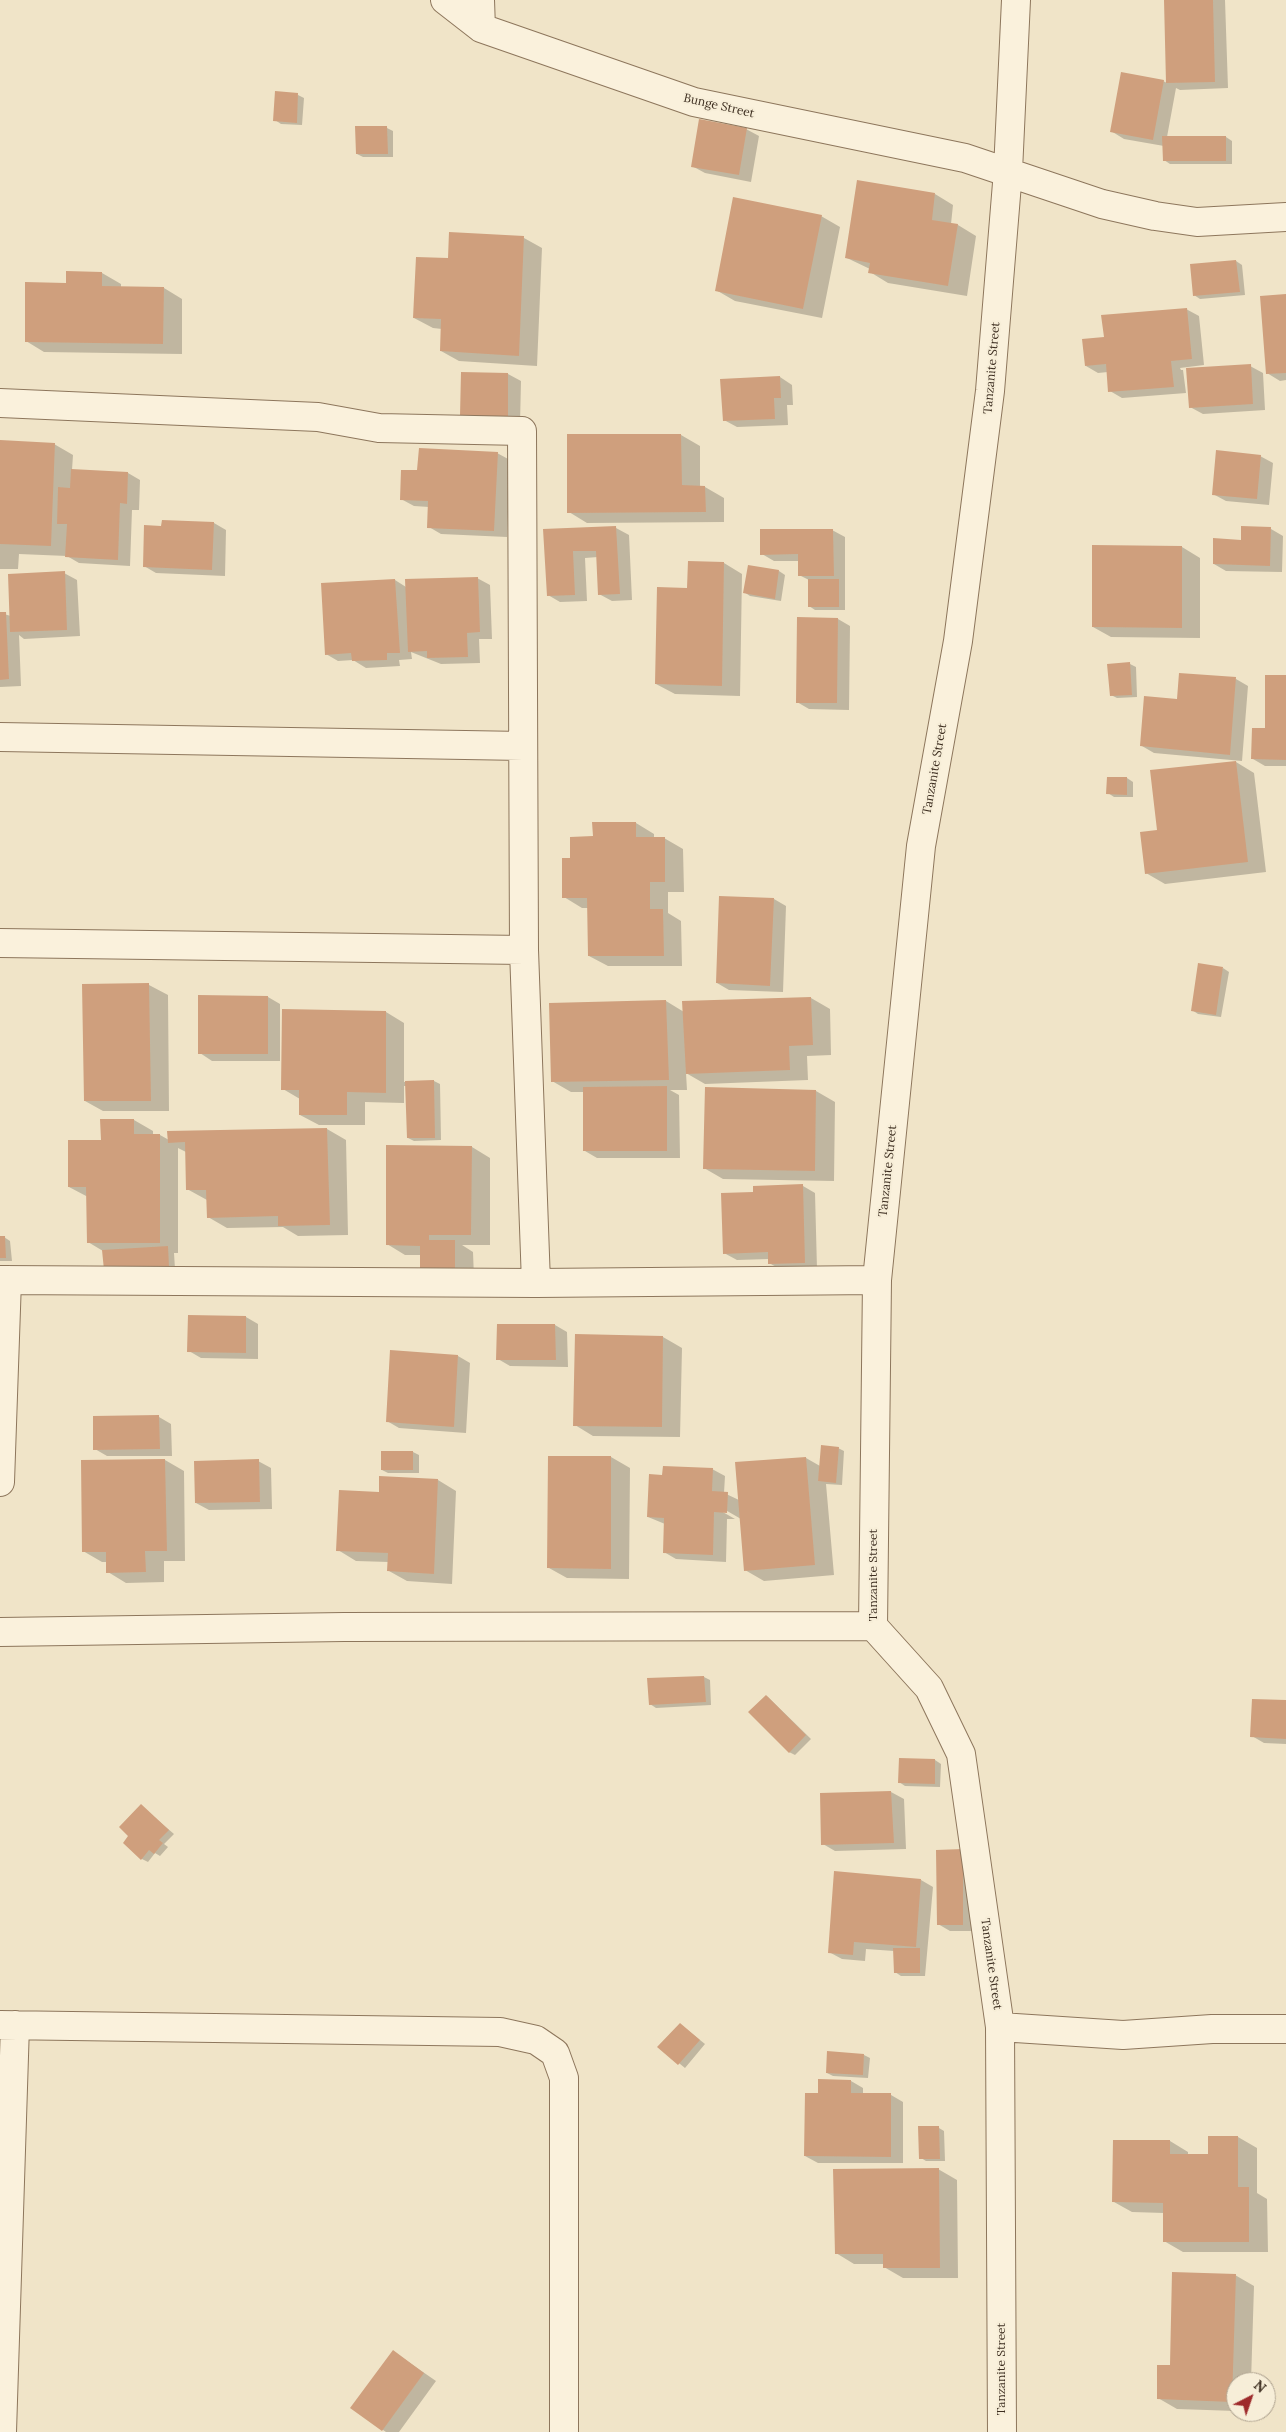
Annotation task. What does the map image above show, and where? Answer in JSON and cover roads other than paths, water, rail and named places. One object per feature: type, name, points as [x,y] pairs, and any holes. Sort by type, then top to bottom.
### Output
[{"type":"street","name":"Bunge Street","points":[[445,0],[481,28],[694,102],[965,158],[1008,171]]},
{"type":"street","points":[[480,0],[481,28]]},
{"type":"street","name":"Tanzanite Street","points":[[1002,2432],[1000,2028],[961,1754],[929,1688],[873,1626],[877,1280],[921,846],[958,641],[990,391],[1008,171],[1016,0]]},
{"type":"street","points":[[1008,171],[1102,204],[1155,216],[1197,222],[1286,218]]},
{"type":"street","points":[[0,403],[318,417],[380,428],[522,431],[524,950],[536,1283]]},
{"type":"street","points":[[0,737],[523,746]]},
{"type":"street","points":[[0,943],[524,950]]},
{"type":"street","points":[[0,1482],[4,1280],[536,1283],[877,1280]]},
{"type":"street","points":[[0,1632],[344,1627],[873,1626]]},
{"type":"street","points":[[2,2432],[1,2391],[7,2025],[500,2032],[536,2040],[555,2053],[564,2078],[564,2432]]},
{"type":"street","points":[[1000,2028],[1123,2035],[1212,2028],[1286,2029]]}]
